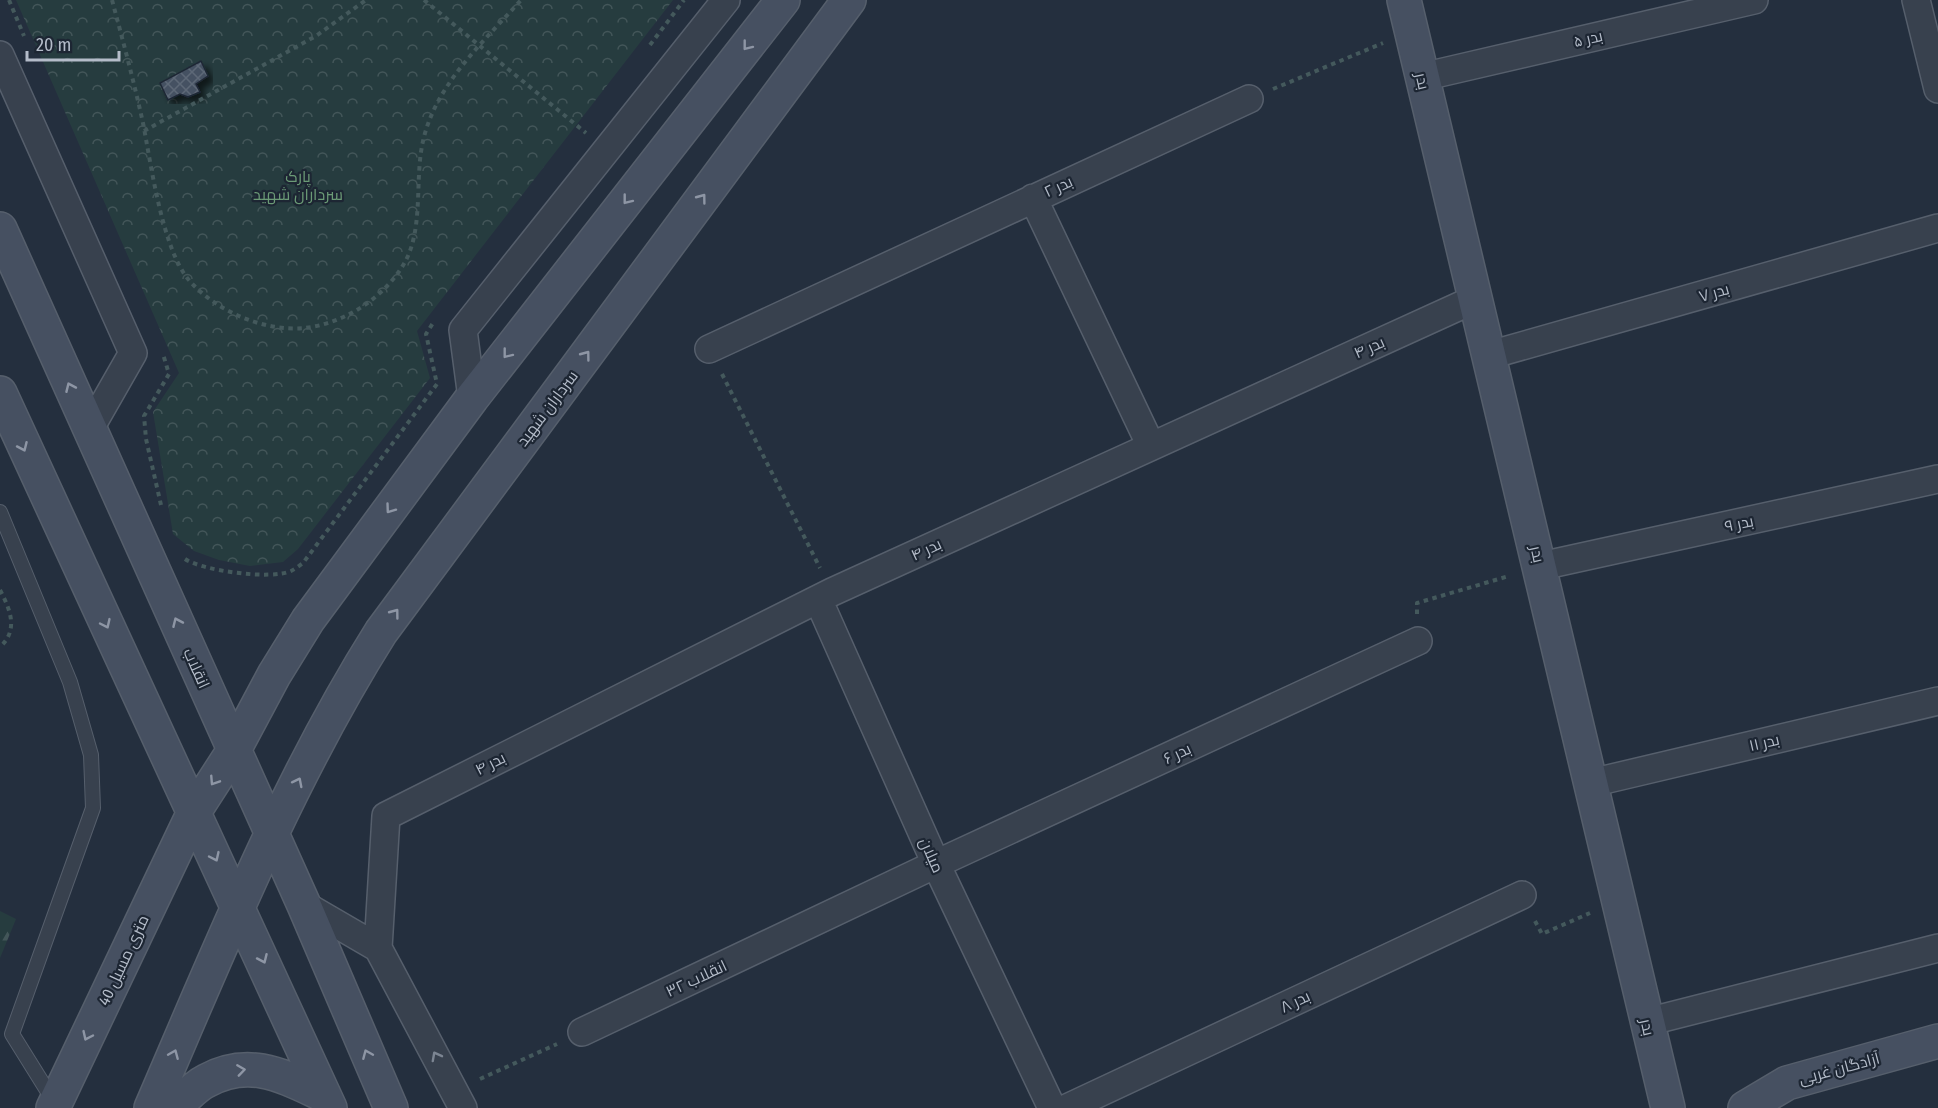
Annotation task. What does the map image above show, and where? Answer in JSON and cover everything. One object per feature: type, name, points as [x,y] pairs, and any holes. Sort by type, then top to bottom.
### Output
[{"type":"street","points":[[472,398],[463,330],[726,0]]},
{"type":"street","points":[[234,750],[274,675],[308,620],[472,398],[783,0]]},
{"type":"street","name":"سرداران شهید","points":[[239,906],[272,834],[345,690],[381,632],[849,0]]},
{"type":"street","name":"بدر","points":[[1404,0],[1541,567],[1668,1108]]},
{"type":"street","name":"بدر ۵","points":[[1422,77],[1755,0]]},
{"type":"street","points":[[1916,0],[1938,89]]},
{"type":"street","points":[[0,55],[134,353],[89,430]]},
{"type":"street","name":"بدر ۲","points":[[709,349],[1249,99]]},
{"type":"street","points":[[1033,198],[1152,446]]},
{"type":"street","name":"بدر ۷","points":[[1490,356],[1938,228]]},
{"type":"street","name":"انقلاب","points":[[0,229],[304,905],[391,1108]]},
{"type":"street","name":"بدر ۴","points":[[378,948],[386,816],[825,595],[1475,299]]},
{"type":"street","points":[[0,393],[239,906],[327,1102]]},
{"type":"street","name":"بدر ۹","points":[[1541,567],[1938,479]]},
{"type":"street","name":"میلان","points":[[825,595],[936,864],[1052,1108]]},
{"type":"street","name":"بدر ۶","points":[[936,864],[1418,641]]},
{"type":"street","name":"بدر ۱۱","points":[[1591,783],[1938,700]]},
{"type":"street","name":"40 متری مسیل","points":[[54,1106],[194,812],[234,750]]},
{"type":"street","name":"انقلاب ۳۲","points":[[582,1032],[936,864]]},
{"type":"street","name":"بدر ۸","points":[[1068,1108],[1522,895]]},
{"type":"street","points":[[304,905],[378,948],[459,1099]]},
{"type":"street","points":[[151,1108],[239,906]]},
{"type":"street","points":[[1647,1022],[1938,948]]},
{"type":"street","name":"آزادگان غربی","points":[[1746,1108],[1787,1083],[1938,1041]]},
{"type":"street","points":[[174,1108],[205,1081],[243,1067],[280,1074],[327,1102]]},
{"type":"lane","points":[[0,512],[70,682],[91,755],[93,808],[12,1034],[54,1106]]},
{"type":"path","points":[[9,0],[27,44]]},
{"type":"path","points":[[112,0],[173,251],[188,279],[221,306],[260,325],[290,329],[322,326],[359,309],[388,287],[407,258],[417,216],[421,152],[431,112],[443,89],[520,0]]},
{"type":"path","points":[[144,131],[316,36],[366,0]]},
{"type":"path","points":[[424,0],[608,150]]},
{"type":"path","points":[[644,53],[684,0]]},
{"type":"path","points":[[1249,99],[1411,32]]},
{"type":"path","points":[[576,140],[590,122]]},
{"type":"path","points":[[180,555],[188,561],[220,570],[268,575],[290,572],[303,563],[438,384],[426,334],[438,317]]},
{"type":"path","points":[[159,346],[169,374],[144,416],[146,439],[164,515]]},
{"type":"path","points":[[709,349],[825,595]]},
{"type":"path","points":[[1418,641],[1417,603],[1541,567]]},
{"type":"path","points":[[0,590],[11,613],[12,625],[6,641],[0,647]]},
{"type":"path","points":[[1522,895],[1542,934],[1618,900]]},
{"type":"path","points":[[459,1099],[582,1032]]},
{"type":"green space","name":"پارک سرداران شهید","points":[[16,0],[673,0],[417,331],[430,378],[298,549],[283,562],[250,566],[219,560],[194,551],[173,534],[153,412],[179,373]]},
{"type":"green space","points":[[0,911],[16,919],[0,958]]},
{"type":"building","points":[[201,61],[208,76],[196,84],[200,92],[188,97],[180,94],[168,100],[160,83]]}]
